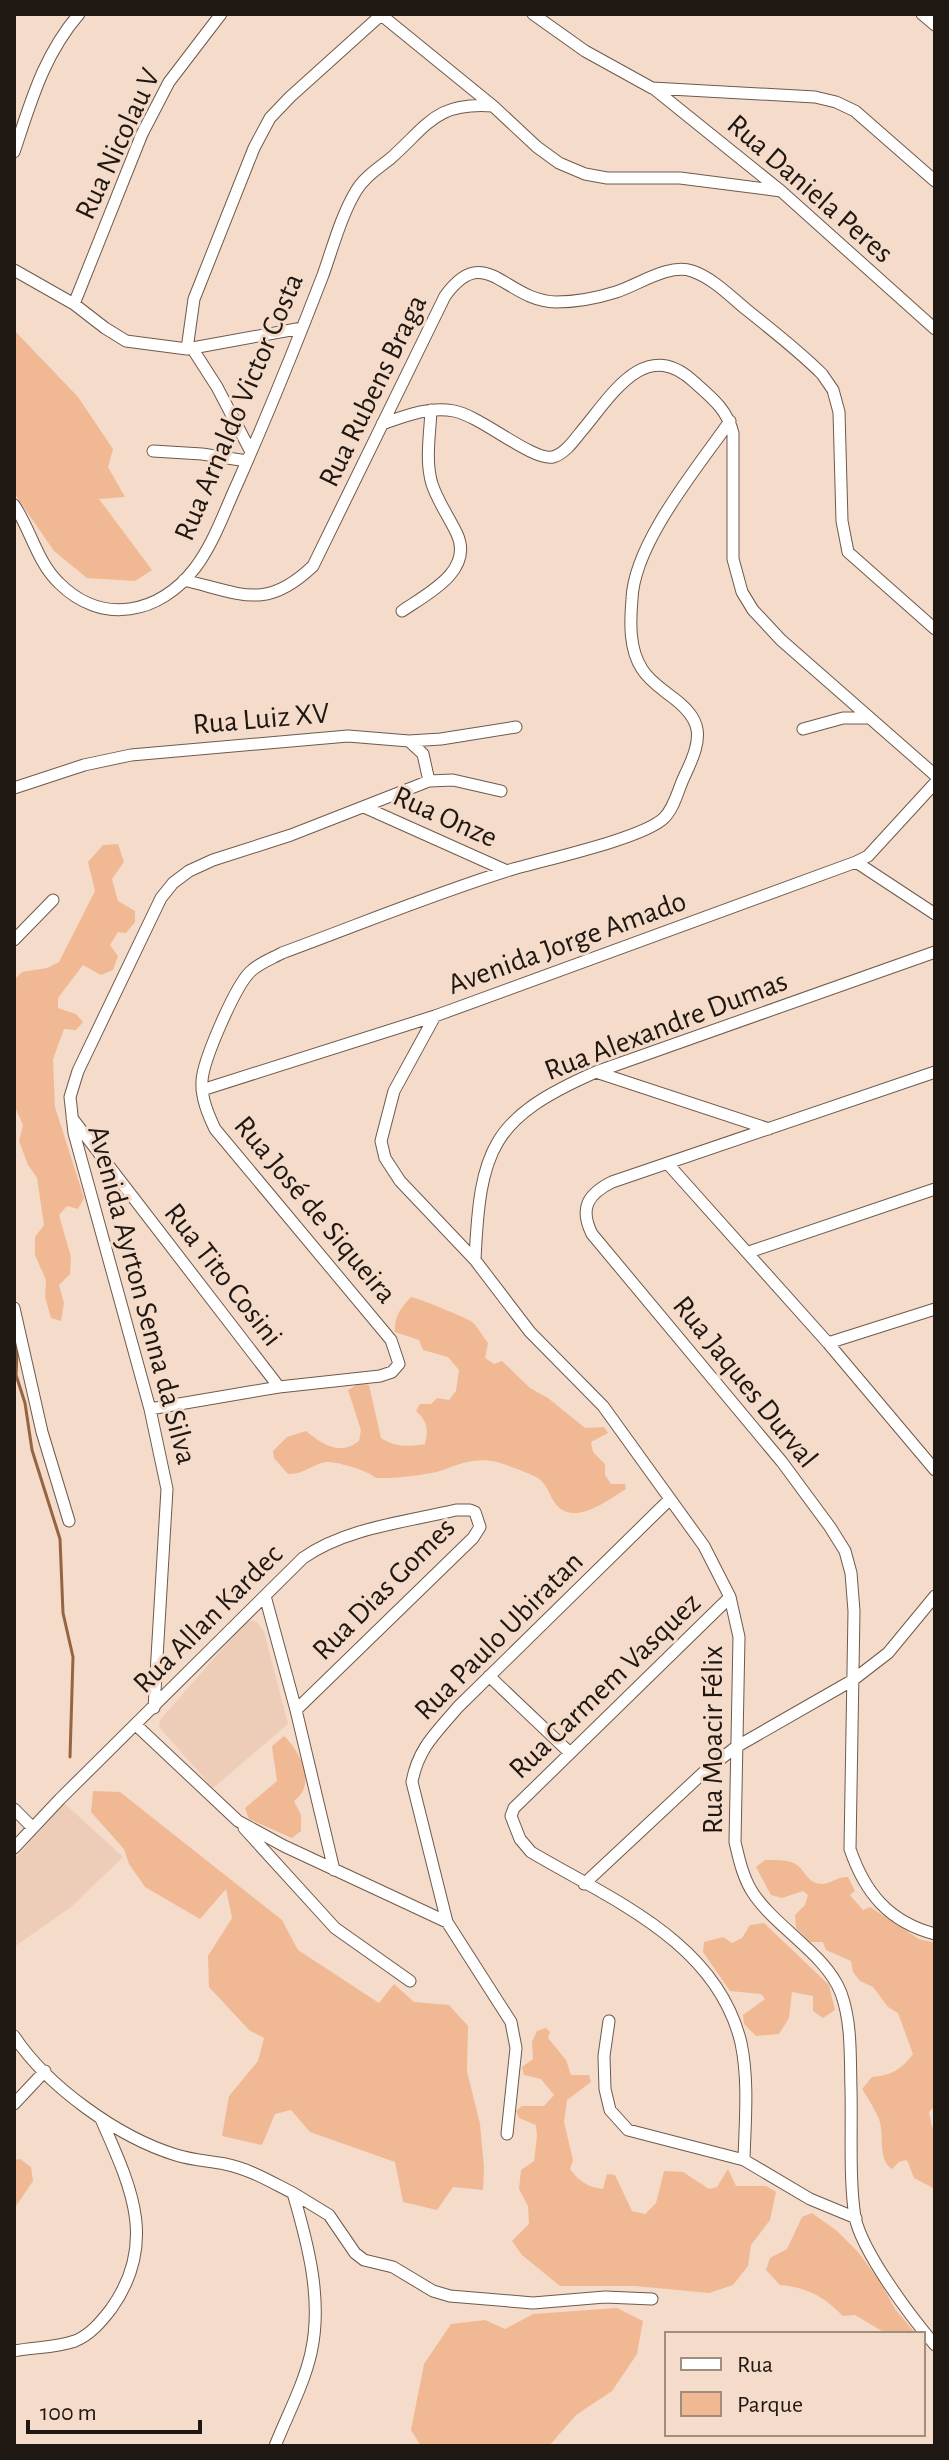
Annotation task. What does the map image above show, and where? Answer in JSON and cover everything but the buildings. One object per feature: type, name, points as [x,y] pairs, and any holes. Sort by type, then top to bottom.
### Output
[{"type":"street","points":[[14,152],[40,75],[59,37],[79,14]]},
{"type":"street","name":"Rua Nicolau V","points":[[74,304],[142,134],[169,82],[221,14]]},
{"type":"street","points":[[153,451],[249,457],[217,387],[190,349],[194,299],[254,148],[270,118],[381,14],[559,163],[585,174],[607,178],[693,179],[781,191]]},
{"type":"street","points":[[533,14],[596,58],[652,88],[815,97],[836,102],[855,111],[935,181]]},
{"type":"street","points":[[922,14],[935,25]]},
{"type":"street","name":"Rua Daniela Peres","points":[[652,88],[781,191],[935,329]]},
{"type":"street","name":"Rua Arnaldo Victor Costa","points":[[15,510],[58,582],[82,601],[108,610],[130,610],[166,595],[184,580],[197,566],[249,457],[358,187],[429,120],[463,106],[493,106]]},
{"type":"street","name":"Rua Rubens Braga","points":[[184,580],[254,597],[277,593],[293,585],[313,566],[445,296],[453,283],[468,273],[478,270],[537,301],[558,302],[616,292],[681,269],[693,271],[717,286],[822,374],[833,390],[839,412],[842,521],[848,552],[935,629]]},
{"type":"street","points":[[14,270],[74,304],[126,341],[190,349],[302,328]]},
{"type":"street","points":[[382,424],[412,413],[453,411],[476,419],[540,456],[553,457],[574,441],[616,391],[640,369],[664,363],[687,375],[725,411],[730,421],[733,433],[733,559],[742,592],[753,610],[781,640],[935,775]]},
{"type":"street","points":[[402,611],[446,581],[456,568],[461,552],[459,537],[431,481],[431,410]]},
{"type":"street","points":[[507,871],[648,829],[672,808],[699,742],[698,728],[683,704],[657,686],[636,658],[631,638],[635,575],[664,516],[730,421]]},
{"type":"street","points":[[803,729],[843,718],[870,718]]},
{"type":"street","name":"Rua Luiz XV","points":[[14,788],[84,765],[131,755],[348,736],[409,741],[441,739],[516,727]]},
{"type":"street","points":[[409,741],[423,754],[429,781]]},
{"type":"street","name":"Avenida Ayrton Senna da Silva","points":[[154,1708],[167,1489],[150,1409],[70,1115],[70,1097],[78,1071],[161,898],[173,883],[189,871],[429,781],[453,780],[501,791]]},
{"type":"street","points":[[856,862],[868,856],[933,789]]},
{"type":"street","name":"Rua Onze","points":[[364,807],[507,871]]},
{"type":"street","points":[[856,862],[935,914]]},
{"type":"street","name":"Avenida Jorge Amado","points":[[202,1090],[435,1016],[856,862]]},
{"type":"street","name":"Rua José de Siqueira","points":[[150,1409],[279,1387],[380,1376],[392,1372],[399,1364],[391,1340],[215,1129],[207,1112],[202,1077],[212,1044],[247,975],[261,964],[282,953],[507,871]]},
{"type":"street","points":[[14,940],[53,900]]},
{"type":"street","name":"Rua Alexandre Dumas","points":[[475,1260],[478,1203],[484,1174],[497,1141],[518,1115],[554,1091],[596,1072],[935,952]]},
{"type":"street","name":"Rua Moacir Félix","points":[[435,1016],[394,1091],[381,1141],[385,1158],[400,1181],[475,1260],[530,1332],[603,1406],[704,1546],[730,1597],[740,1649],[735,1842],[741,1868],[752,1892],[768,1912],[831,1975],[845,2007],[850,2048],[856,2218],[881,2270],[935,2345]]},
{"type":"street","points":[[596,1072],[770,1129]]},
{"type":"street","name":"Rua Jaques Durval","points":[[935,1072],[612,1182],[597,1189],[587,1200],[584,1212],[592,1234],[782,1462],[845,1551],[851,1573],[854,1611],[850,1849],[858,1874],[897,1919],[913,1928],[935,1934]]},
{"type":"street","name":"Rua Tito Cosini","points":[[70,1115],[279,1387]]},
{"type":"street","points":[[668,1164],[749,1252],[935,1470]]},
{"type":"street","points":[[749,1252],[935,1189]]},
{"type":"street","points":[[14,1308],[42,1432],[69,1521]]},
{"type":"street","points":[[828,1343],[935,1309]]},
{"type":"street","name":"Rua Paulo Ubiratan","points":[[447,1922],[412,1782],[415,1761],[427,1742],[489,1676],[670,1499]]},
{"type":"street","name":"Rua Allan Kardec","points":[[14,1848],[303,1558],[342,1537],[456,1510]]},
{"type":"street","name":"Rua Dias Gomes","points":[[296,1710],[473,1538],[480,1527],[475,1512],[456,1510]]},
{"type":"street","points":[[265,1596],[334,1870]]},
{"type":"street","points":[[744,2160],[746,2102],[741,2042],[714,1980],[689,1953],[655,1926],[628,1907],[584,1884],[705,1771],[736,1747],[853,1680],[888,1653],[935,1596]]},
{"type":"street","name":"Rua Carmem Vasquez","points":[[584,1884],[531,1852],[513,1825],[511,1816],[514,1808],[730,1597]]},
{"type":"street","points":[[489,1676],[569,1752]]},
{"type":"street","points":[[136,1725],[238,1821],[335,1928],[410,1981]]},
{"type":"street","points":[[14,1809],[32,1827]]},
{"type":"street","points":[[238,1821],[447,1922],[498,2000],[515,2034],[507,2134]]},
{"type":"street","points":[[609,2021],[604,2056],[605,2089],[610,2110],[628,2130],[744,2160],[810,2199],[856,2218]]},
{"type":"street","points":[[14,2036],[45,2071],[101,2119],[142,2142],[178,2156],[227,2164],[252,2172],[293,2193],[329,2215],[359,2256],[393,2267],[441,2294],[533,2303],[605,2297],[652,2299]]},
{"type":"street","points":[[14,2104],[45,2071]]},
{"type":"street","points":[[14,2351],[74,2341],[88,2334],[124,2291],[135,2248],[136,2210],[130,2184],[101,2119]]},
{"type":"street","points":[[275,2446],[311,2357],[315,2332],[316,2303],[309,2256],[293,2193]]},
{"type":"shaded area","points":[[252,1620],[264,1632],[288,1724],[213,1788],[159,1727],[160,1720],[245,1623]]},
{"type":"shaded area","points":[[64,1803],[123,1857],[71,1907],[14,1947],[14,1860]]},
{"type":"green space","points":[[14,330],[78,397],[113,449],[108,467],[125,497],[99,499],[152,570],[135,581],[87,578],[54,551],[18,499],[14,490]]},
{"type":"green space","points":[[118,844],[124,862],[112,879],[118,901],[135,911],[135,922],[126,933],[118,932],[110,945],[118,956],[113,970],[101,975],[83,965],[58,998],[58,1008],[76,1014],[83,1022],[76,1030],[64,1029],[53,1059],[55,1107],[84,1198],[78,1209],[67,1206],[59,1215],[71,1257],[70,1274],[59,1285],[64,1303],[61,1321],[51,1318],[45,1297],[46,1280],[35,1255],[35,1237],[44,1225],[37,1178],[28,1165],[19,1141],[23,1125],[14,1105],[14,980],[22,972],[47,968],[59,962],[95,891],[88,862],[103,845]]},
{"type":"green space","points":[[411,1297],[472,1322],[488,1343],[485,1358],[494,1364],[502,1361],[530,1388],[548,1398],[585,1428],[604,1427],[608,1433],[591,1442],[593,1452],[605,1464],[605,1475],[611,1484],[625,1484],[626,1489],[590,1510],[571,1513],[555,1503],[538,1478],[497,1462],[483,1460],[429,1474],[391,1478],[376,1478],[331,1462],[288,1474],[274,1458],[273,1451],[287,1437],[306,1431],[319,1441],[338,1448],[359,1441],[361,1430],[348,1390],[360,1383],[369,1385],[381,1438],[402,1446],[425,1444],[426,1426],[416,1411],[420,1404],[431,1404],[437,1398],[449,1400],[456,1391],[459,1370],[448,1357],[423,1350],[419,1340],[395,1332],[399,1313]]},
{"type":"green space","points":[[284,1736],[300,1758],[305,1777],[305,1786],[294,1801],[301,1815],[301,1831],[292,1838],[249,1819],[245,1808],[277,1781],[272,1746]]},
{"type":"green space","points":[[93,1791],[120,1792],[282,1920],[298,1950],[379,2003],[394,1984],[414,2002],[449,2005],[468,2026],[467,2071],[480,2124],[483,2190],[453,2187],[437,2210],[403,2202],[395,2162],[310,2132],[291,2110],[275,2114],[262,2145],[222,2136],[229,2096],[258,2061],[264,2038],[249,2030],[209,1987],[208,1956],[232,1918],[226,1889],[200,1919],[145,1887],[129,1864],[124,1849],[91,1812]]},
{"type":"green space","points":[[765,1860],[793,1863],[818,1883],[848,1877],[855,1891],[850,1895],[863,1910],[870,1907],[919,1939],[935,1943],[935,2106],[929,2112],[932,2127],[935,2128],[935,2189],[914,2178],[907,2160],[899,2162],[892,2169],[887,2165],[879,2119],[862,2089],[872,2077],[896,2071],[913,2054],[898,2013],[888,2007],[873,1987],[860,1981],[853,1972],[851,1961],[826,1950],[823,1942],[810,1942],[796,1928],[795,1915],[805,1905],[808,1895],[803,1891],[782,1898],[771,1895],[756,1867]]},
{"type":"green space","points":[[764,1923],[829,1985],[835,2010],[823,2018],[813,2011],[813,1996],[792,1992],[789,2018],[779,2034],[756,2036],[744,2024],[743,2015],[765,1999],[761,1994],[730,1991],[703,1952],[704,1942],[723,1937],[732,1943],[742,1938],[750,1925]]},
{"type":"green space","points":[[546,2028],[550,2032],[548,2038],[566,2060],[571,2075],[589,2075],[591,2082],[567,2100],[564,2122],[573,2160],[570,2169],[584,2183],[603,2189],[607,2174],[615,2175],[632,2211],[645,2214],[656,2203],[664,2171],[683,2172],[709,2189],[717,2187],[728,2169],[736,2186],[766,2186],[776,2192],[770,2220],[751,2245],[748,2266],[733,2285],[709,2293],[635,2286],[560,2286],[522,2255],[512,2241],[529,2224],[528,2206],[519,2189],[521,2170],[534,2161],[537,2136],[536,2125],[519,2118],[516,2111],[522,2106],[544,2106],[554,2095],[541,2079],[524,2075],[522,2067],[533,2059],[532,2042],[537,2031]]},
{"type":"green space","points":[[20,2159],[31,2167],[33,2181],[14,2209],[14,2160]]},
{"type":"green space","points":[[812,2213],[837,2231],[858,2252],[881,2283],[895,2309],[914,2332],[884,2332],[855,2315],[843,2316],[814,2294],[780,2285],[766,2270],[770,2258],[787,2249],[802,2217]]},
{"type":"green space","points":[[617,2308],[643,2321],[637,2354],[612,2391],[576,2415],[549,2446],[421,2446],[411,2430],[424,2364],[451,2324],[485,2320],[505,2329],[533,2314]]},
{"type":"waterway","points":[[14,1341],[16,1375],[25,1403],[32,1450],[60,1539],[63,1613],[73,1657],[70,1757]]}]
